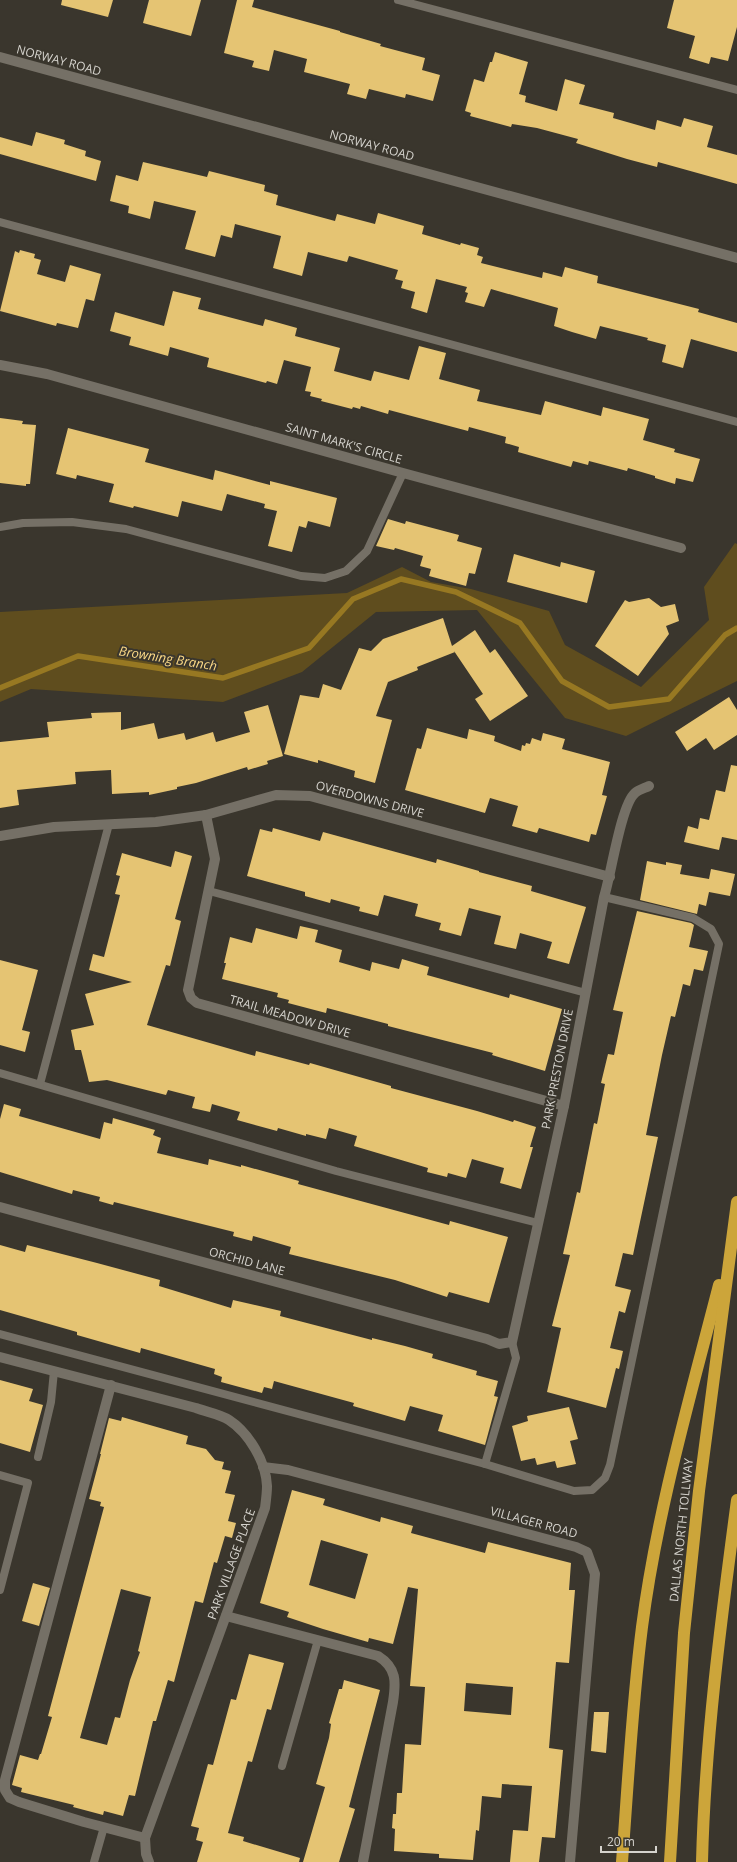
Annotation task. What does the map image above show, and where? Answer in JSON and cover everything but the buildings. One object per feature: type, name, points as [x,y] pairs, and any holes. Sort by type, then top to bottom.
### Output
[{"type":"highway","name":"DALLAS NORTH TOLLWAY","points":[[670,1862],[684,1633],[699,1491],[737,1202]]},
{"type":"highway","points":[[622,1862],[641,1642],[652,1567],[666,1495],[732,1232]]},
{"type":"highway","points":[[702,1862],[708,1763],[720,1623],[737,1500]]},
{"type":"street","name":"NORWAY ROAD","points":[[0,58],[737,258]]},
{"type":"street","name":"SAINT MARK'S CIRCLE","points":[[0,365],[47,374],[403,473],[681,548]]},
{"type":"street","name":"PARK PRESTON DRIVE","points":[[512,1342],[564,1106],[604,897],[610,877],[625,808],[635,792],[649,786]]},
{"type":"street","name":"OVERDOWNS DRIVE","points":[[0,836],[54,827],[156,822],[206,815],[276,795],[310,796],[610,877]]},
{"type":"street","name":"TRAIL MEADOW DRIVE","points":[[206,815],[216,859],[188,990],[192,998],[197,1003],[564,1106]]},
{"type":"street","name":"ORCHID LANE","points":[[0,1207],[487,1339],[499,1344],[512,1342]]},
{"type":"street","name":"PARK VILLAGE PLACE","points":[[0,1357],[196,1408],[228,1420],[250,1442],[258,1454],[263,1467],[267,1485],[265,1508],[145,1838],[146,1854],[150,1862]]},
{"type":"street","points":[[111,1385],[5,1780],[5,1790],[10,1798],[19,1802],[145,1838]]},
{"type":"street","name":"VILLAGER ROAD","points":[[263,1467],[288,1470],[576,1547],[587,1552],[595,1574],[570,1862]]},
{"type":"street","points":[[226,1616],[378,1656],[386,1660],[395,1676],[393,1702],[363,1862]]},
{"type":"lane","points":[[398,0],[737,90]]},
{"type":"lane","points":[[0,222],[737,422]]},
{"type":"lane","points":[[0,527],[23,523],[72,522],[126,529],[301,576],[325,578],[346,571],[367,550],[403,473]]},
{"type":"lane","points":[[40,1084],[109,824]]},
{"type":"lane","points":[[209,891],[586,993]]},
{"type":"lane","points":[[0,1334],[485,1464],[574,1491],[592,1490],[605,1478],[613,1450],[719,944],[712,929],[693,918],[604,897]]},
{"type":"lane","points":[[0,1073],[336,1171],[538,1223]]},
{"type":"lane","points":[[485,1464],[516,1358],[512,1342]]},
{"type":"lane","points":[[38,1457],[51,1402],[54,1371]]},
{"type":"lane","points":[[0,1475],[28,1483],[0,1590]]},
{"type":"lane","points":[[282,1766],[318,1640]]},
{"type":"lane","points":[[94,1862],[104,1827]]},
{"type":"shaded area","points":[[735,543],[737,544],[737,681],[626,736],[565,718],[477,610],[376,612],[302,672],[223,702],[31,689],[0,702],[0,612],[347,593],[402,567],[431,582],[471,589],[549,611],[565,645],[641,687],[709,620],[704,587]]},
{"type":"waterway","name":"Browning Branch","points":[[0,688],[78,656],[223,678],[309,648],[353,599],[401,579],[456,592],[520,623],[562,681],[609,707],[669,699],[725,635],[737,628]]}]
